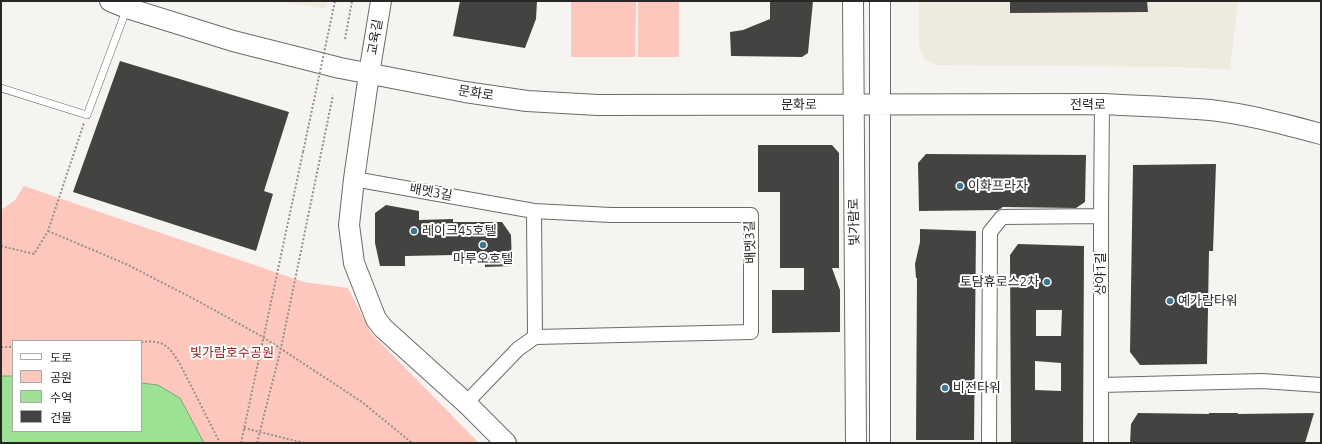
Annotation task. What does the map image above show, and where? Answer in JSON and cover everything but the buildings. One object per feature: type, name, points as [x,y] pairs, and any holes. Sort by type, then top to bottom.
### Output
[{"type":"street","name":"교육길","points":[[369,74],[381,1]]},
{"type":"street","name":"빛가람로","points":[[853,1],[856,443]]},
{"type":"street","name":"빛가람로","points":[[880,1],[880,443]]},
{"type":"street","name":"문화로","points":[[118,4],[233,40],[340,68],[444,89],[527,101],[598,105],[853,106]]},
{"type":"street","points":[[369,74],[349,225],[354,264],[376,319],[388,333],[466,403],[506,443]]},
{"type":"street","name":"전력로","points":[[853,106],[1102,104],[1172,107],[1251,117],[1321,134]]},
{"type":"street","name":"상야1길","points":[[1100,443],[1100,216],[1102,104]]},
{"type":"street","name":"배멧3길","points":[[354,179],[534,211],[611,215],[751,215],[751,332],[535,337]]},
{"type":"street","points":[[466,403],[518,349],[535,337],[534,211]]},
{"type":"street","points":[[989,443],[990,232],[1002,217],[1100,216]]},
{"type":"street","points":[[1100,385],[1262,381],[1321,385]]},
{"type":"lane","points":[[1,89],[87,115],[118,4]]},
{"type":"path","points":[[241,443],[335,1]]},
{"type":"path","points":[[345,38],[352,1]]},
{"type":"path","points":[[257,443],[281,348],[333,95]]},
{"type":"path","points":[[1,246],[34,254],[48,231],[87,115]]},
{"type":"path","points":[[48,231],[126,264],[263,337],[362,402],[412,443]]},
{"type":"path","points":[[142,342],[159,342],[167,346],[173,353],[220,443]]},
{"type":"path","points":[[1,347],[12,347]]},
{"type":"path","points":[[244,428],[304,443]]},
{"type":"shaded area","points":[[276,1],[327,1],[326,9]]},
{"type":"shaded area","points":[[919,1],[1238,1],[1230,70],[1180,67],[936,65],[924,59],[919,45]]},
{"type":"green space","points":[[571,1],[636,1],[635,57],[571,57]]},
{"type":"green space","points":[[638,1],[679,1],[679,57],[638,57]]},
{"type":"green space","name":"빛가람호수공원","points":[[24,186],[304,282],[348,288],[371,333],[479,443],[1,443],[1,210],[15,200]]},
{"type":"water","points":[[1,376],[12,376],[12,432],[142,432],[142,383],[158,385],[180,398],[204,443],[1,443]]},
{"type":"place","name":"이화프라자","points":[[960,186]]},
{"type":"place","name":"레이크45호텔","points":[[414,231]]},
{"type":"place","name":"마루오호텔","points":[[483,245]]},
{"type":"place","name":"토담휴로스2차","points":[[1047,282]]},
{"type":"place","name":"예가람타워","points":[[1170,301]]},
{"type":"place","name":"비전타워","points":[[945,388]]}]
